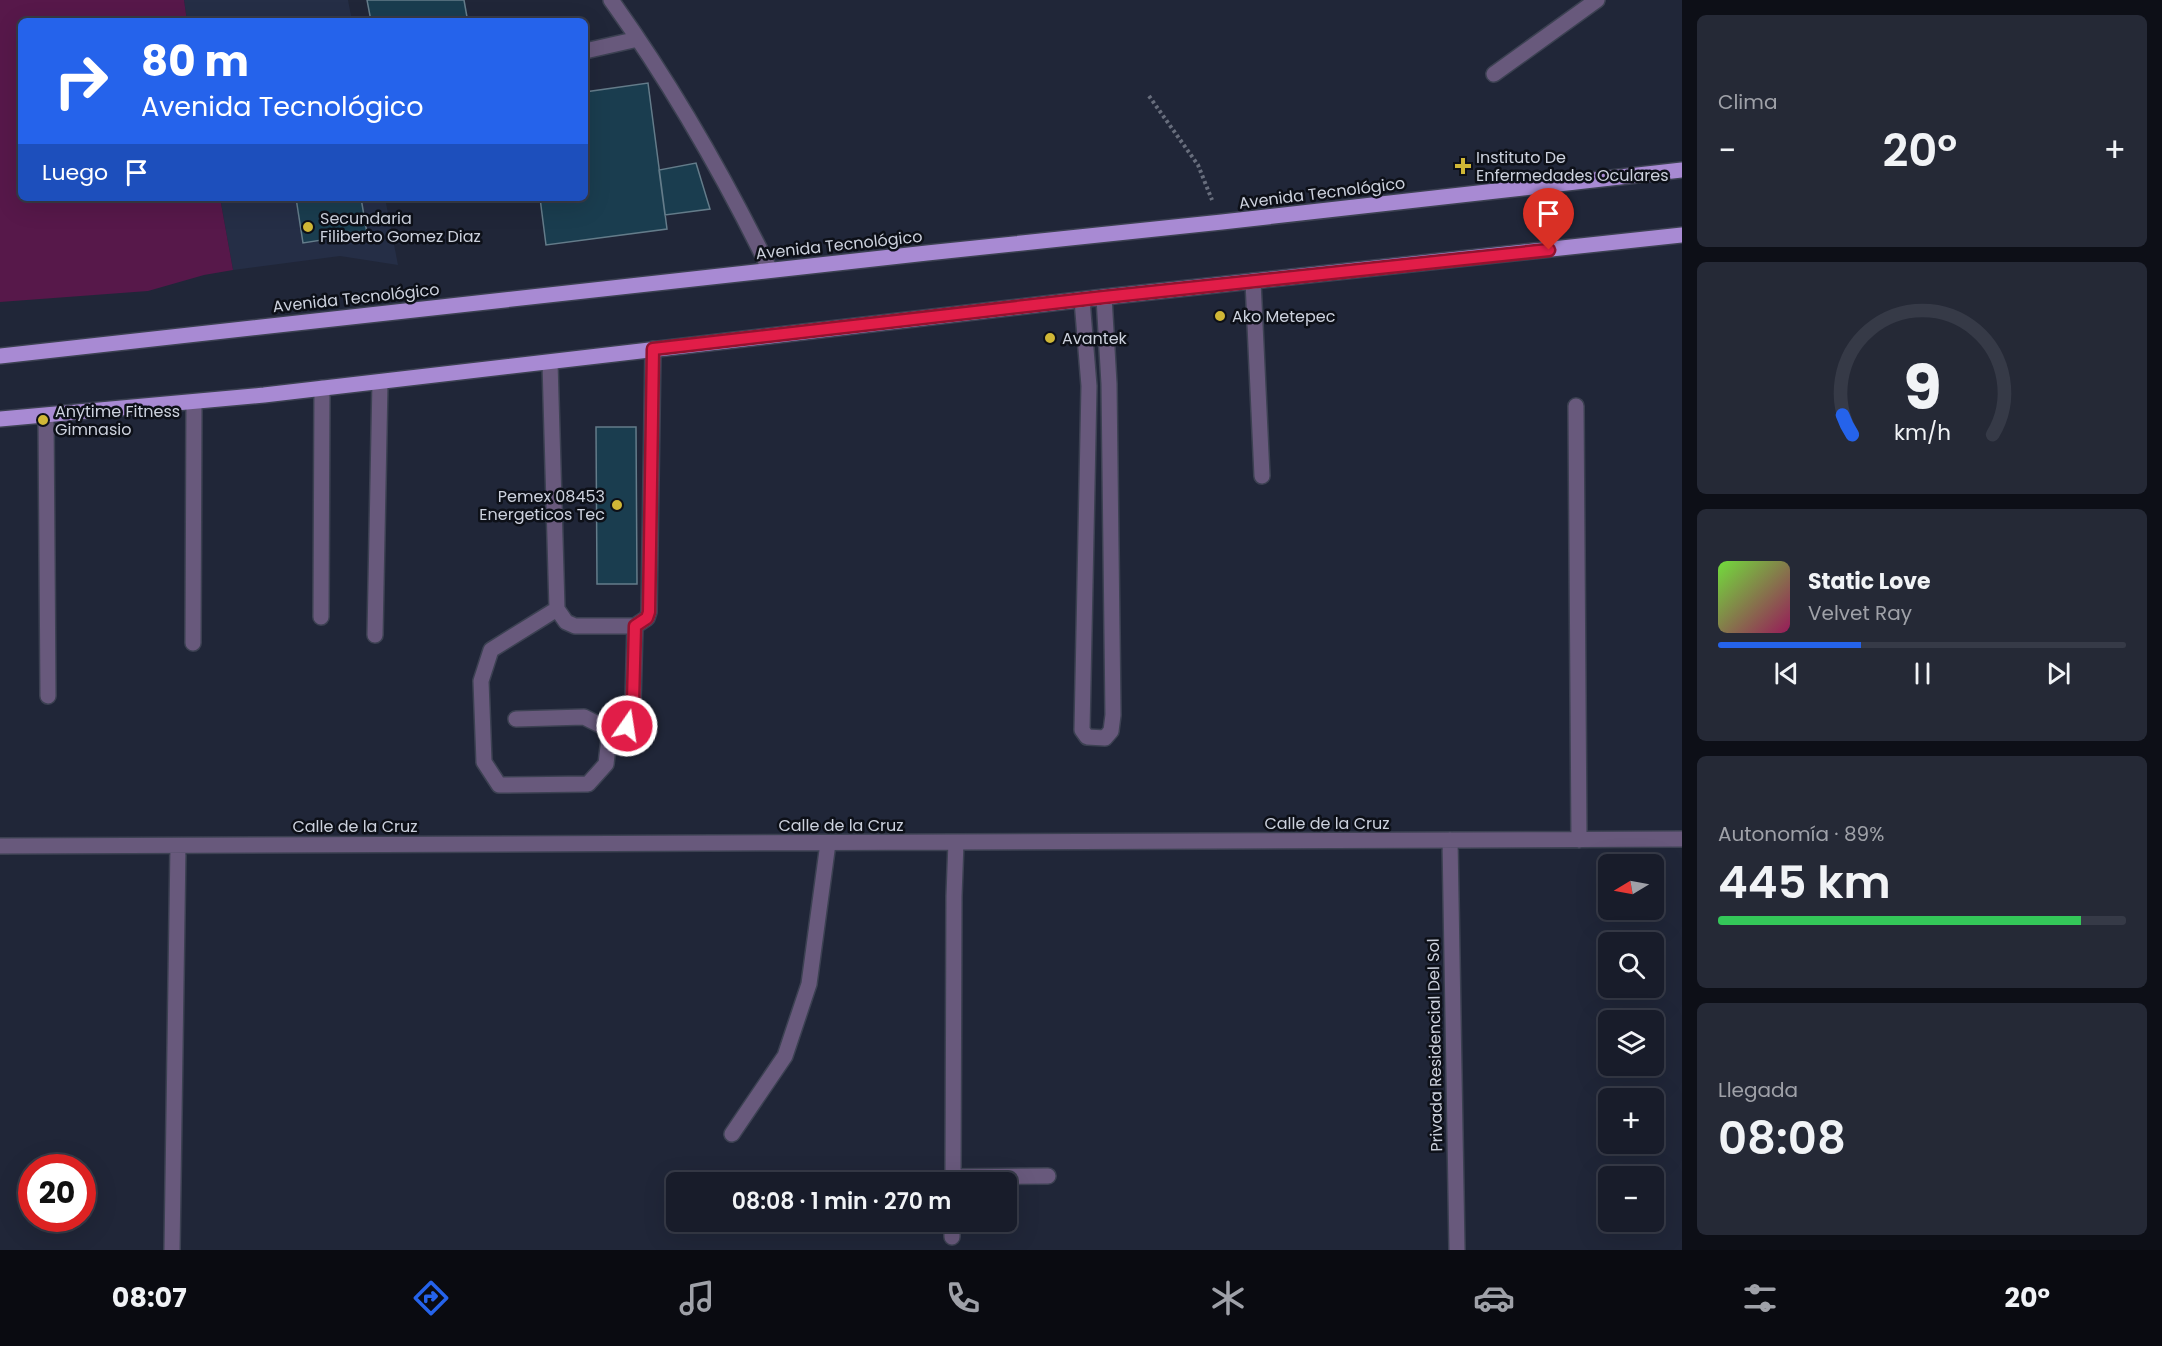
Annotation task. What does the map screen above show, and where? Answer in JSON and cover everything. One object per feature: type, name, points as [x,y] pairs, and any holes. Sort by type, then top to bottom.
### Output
[{"type":"main road","name":"Avenida Tecnológico","points":[[0,356],[1682,170]]},
{"type":"main road","points":[[0,419],[194,402],[380,382],[1104,297],[1682,235]]},
{"type":"street","points":[[611,0],[691,120],[770,270]]},
{"type":"street","points":[[1494,74],[1597,0]]},
{"type":"street","points":[[588,50],[638,39]]},
{"type":"street","points":[[1253,281],[1262,476]]},
{"type":"street","points":[[1082,300],[1089,386],[1082,730],[1087,737],[1105,738],[1112,731],[1113,715],[1109,384],[1104,297]]},
{"type":"street","points":[[550,363],[557,609],[566,622],[575,626],[635,626],[647,618],[649,612],[653,349]]},
{"type":"street","points":[[375,635],[380,382]]},
{"type":"street","points":[[321,617],[322,388]]},
{"type":"street","points":[[193,643],[194,402]]},
{"type":"street","points":[[1576,406],[1579,840]]},
{"type":"street","points":[[46,416],[48,696]]},
{"type":"street","points":[[557,609],[491,650],[481,681],[484,762],[499,784],[588,784],[606,764],[610,730]]},
{"type":"street","points":[[516,719],[584,717],[610,730],[627,726],[633,701],[635,626]]},
{"type":"street","name":"Privada Residencial Del Sol","points":[[1450,840],[1457,1250]]},
{"type":"street","name":"Calle de la Cruz","points":[[0,846],[1682,840]]},
{"type":"street","points":[[953,1172],[956,842]]},
{"type":"street","points":[[732,1134],[785,1056],[789,1046],[809,984],[828,843]]},
{"type":"street","points":[[172,1250],[178,846]]},
{"type":"street","points":[[1017,1177],[1048,1176]]},
{"type":"street","points":[[952,1232],[952,1237]]},
{"type":"path","points":[[1149,96],[1198,165],[1222,222]]},
{"type":"shaded area","points":[[0,0],[184,0],[187,18],[18,18],[18,201],[221,201],[233,270],[204,275],[148,291],[0,302]]},
{"type":"shaded area","points":[[184,0],[348,0],[351,18],[187,18]]},
{"type":"shaded area","name":"Secundaria Filiberto Gomez Diaz","points":[[221,201],[386,201],[398,265],[340,256],[233,270]]},
{"type":"building","points":[[367,0],[464,0],[467,17],[462,18],[370,18]]},
{"type":"building","points":[[648,83],[667,229],[546,245],[540,201],[588,201],[588,92]]},
{"type":"building","points":[[696,163],[710,209],[665,215],[659,170]]},
{"type":"building","points":[[296,201],[362,201],[367,233],[303,243]]},
{"type":"building","name":"Pemex 08453 Energeticos Tec","points":[[596,427],[636,427],[637,584],[597,584]]},
{"type":"place","name":"Instituto De Enfermedades Oculares","points":[[1463,166]]},
{"type":"place","name":"Secundaria Filiberto Gomez Diaz","points":[[308,227]]},
{"type":"place","name":"Ako Metepec","points":[[1220,316]]},
{"type":"place","name":"Avantek","points":[[1050,338]]},
{"type":"place","name":"Anytime Fitness Gimnasio","points":[[43,420]]},
{"type":"place","name":"Pemex 08453 Energeticos Tec","points":[[617,505]]},
{"type":"route","points":[[627,726],[633,701],[635,626],[641,624],[649,612],[653,349],[1104,297],[1549,250]]}]
